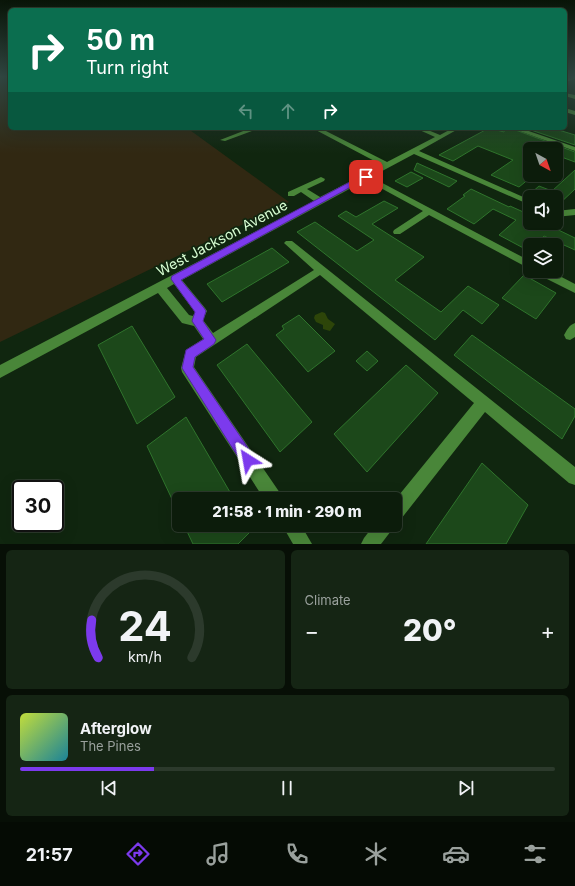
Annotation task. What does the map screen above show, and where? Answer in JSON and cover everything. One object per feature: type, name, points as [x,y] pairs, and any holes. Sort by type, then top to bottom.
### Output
[{"type":"street","points":[[223,140],[251,130]]},
{"type":"street","points":[[319,130],[387,164]]},
{"type":"street","points":[[423,130],[440,137]]},
{"type":"street","name":"West Jackson Avenue","points":[[0,372],[453,130]]},
{"type":"street","points":[[520,130],[575,149]]},
{"type":"street","points":[[413,151],[523,200]]},
{"type":"street","points":[[366,177],[523,261]]},
{"type":"street","points":[[291,194],[321,179]]},
{"type":"street","points":[[302,189],[320,201]]},
{"type":"street","points":[[397,232],[429,211]]},
{"type":"street","points":[[563,213],[575,212]]},
{"type":"street","points":[[289,243],[322,272],[575,477]]},
{"type":"street","points":[[269,492],[187,368],[190,354],[314,274],[322,272]]},
{"type":"street","points":[[554,278],[575,289]]},
{"type":"street","points":[[175,279],[201,311],[197,321]]},
{"type":"street","points":[[160,287],[186,320],[197,321],[211,340]]},
{"type":"street","points":[[402,504],[484,402]]},
{"type":"street","points":[[295,532],[303,544]]},
{"type":"street","points":[[370,544],[379,532]]},
{"type":"shaded area","points":[[0,102],[8,102],[8,130],[190,130],[289,202],[0,342]]},
{"type":"shaded area","points":[[322,312],[325,313],[328,319],[335,324],[330,331],[323,329],[323,325],[316,322],[314,318],[315,315]]},
{"type":"building","points":[[485,130],[504,132],[504,130],[515,130],[548,142],[523,142],[523,182],[525,182],[519,187],[491,175],[513,160],[478,146],[453,161],[439,155]]},
{"type":"building","points":[[531,130],[559,130],[575,135],[575,145]]},
{"type":"building","points":[[563,148],[575,152],[575,162],[563,158]]},
{"type":"building","points":[[417,163],[457,181],[449,187],[414,170]]},
{"type":"building","points":[[575,170],[575,189],[563,200],[563,190],[553,190]]},
{"type":"building","points":[[411,172],[423,178],[407,187],[395,181]]},
{"type":"building","points":[[539,186],[549,190],[534,190]]},
{"type":"building","points":[[471,189],[523,212],[523,230],[558,230],[575,238],[575,250],[563,245],[563,238],[548,238],[544,236],[542,238],[523,238],[523,248],[499,235],[516,220],[493,209],[474,224],[447,209],[465,196],[463,195]]},
{"type":"building","points":[[384,201],[398,208],[372,224],[424,257],[395,280],[441,312],[468,286],[499,305],[482,324],[463,310],[435,340],[297,232],[315,222],[357,251],[374,240],[338,216],[346,211],[356,217]]},
{"type":"building","points":[[272,248],[289,262],[222,302],[207,284]]},
{"type":"building","points":[[523,276],[523,278],[529,278],[556,293],[536,319],[502,298]]},
{"type":"building","points":[[299,315],[335,351],[308,372],[276,335],[284,329],[282,326]]},
{"type":"building","points":[[132,326],[175,397],[137,424],[98,345]]},
{"type":"building","points":[[472,335],[575,409],[575,416],[562,439],[454,355]]},
{"type":"building","points":[[247,344],[312,422],[280,452],[217,365]]},
{"type":"building","points":[[367,351],[378,361],[367,371],[356,361]]},
{"type":"building","points":[[406,365],[438,393],[367,472],[334,434]]},
{"type":"building","points":[[186,417],[230,492],[172,492],[172,499],[147,446]]},
{"type":"building","points":[[482,463],[528,505],[506,544],[426,544]]},
{"type":"building","points":[[187,532],[250,532],[238,544],[193,544]]},
{"type":"route","points":[[248,460],[187,368],[190,354],[211,340],[197,321],[201,311],[175,279],[366,177]]}]
